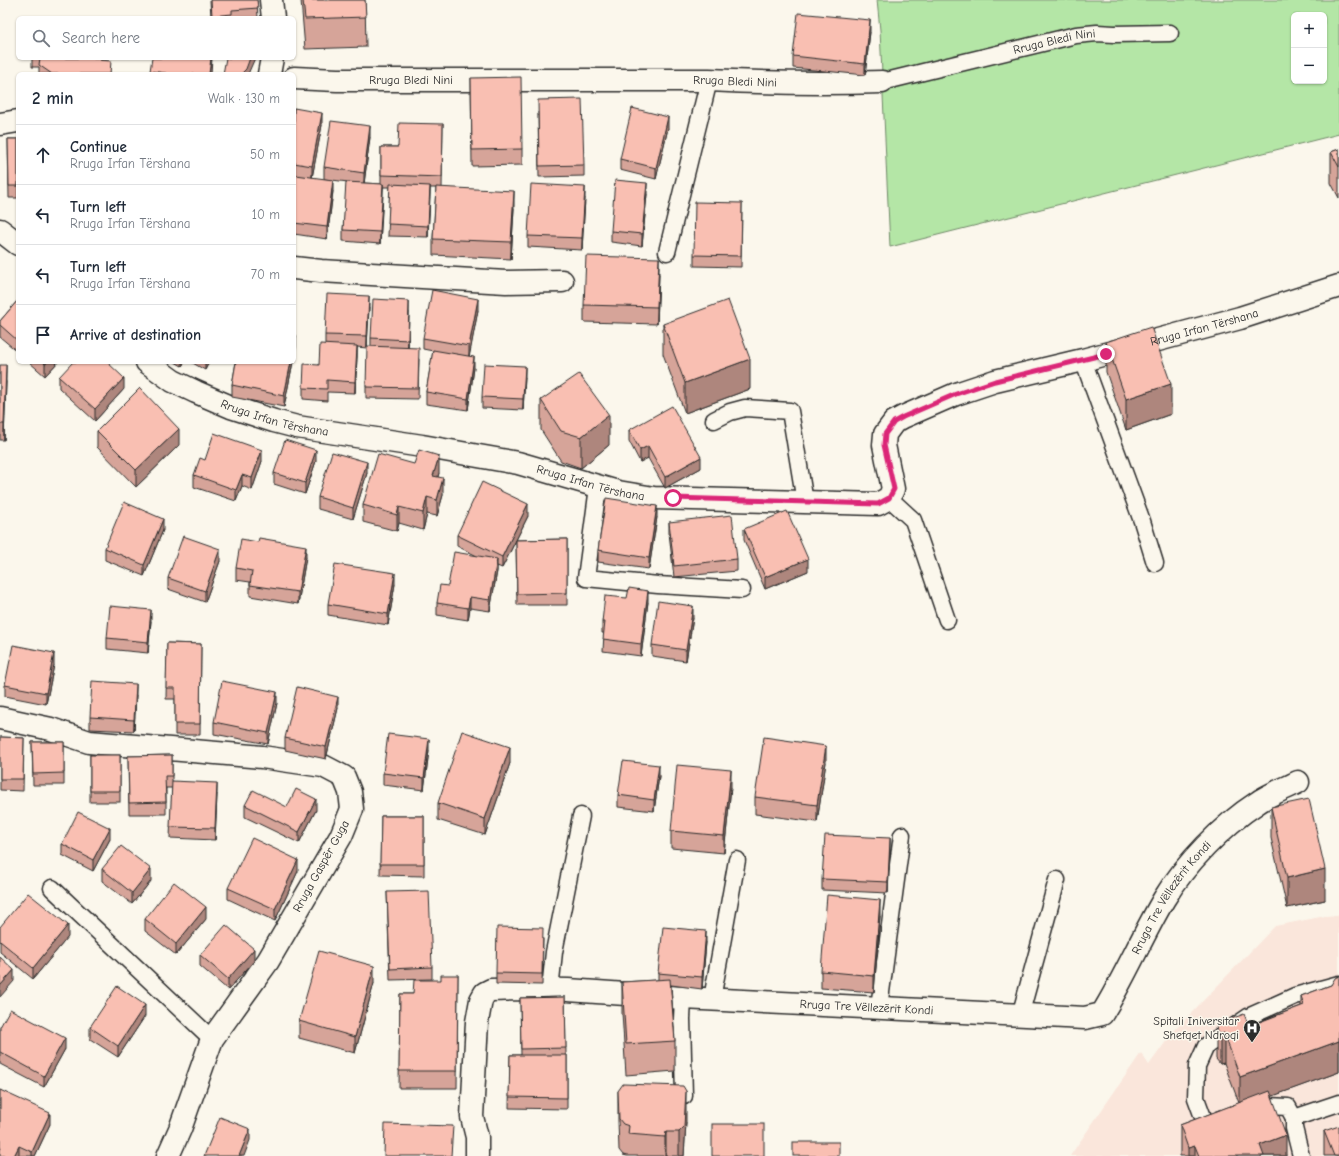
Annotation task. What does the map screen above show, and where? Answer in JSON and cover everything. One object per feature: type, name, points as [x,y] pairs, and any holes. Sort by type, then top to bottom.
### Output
[{"type":"street","points":[[271,0],[273,16]]},
{"type":"street","points":[[269,72],[272,60]]},
{"type":"street","name":"Rruga Bledi Nini","points":[[296,78],[337,80],[709,80],[775,83],[882,82]]},
{"type":"street","points":[[0,124],[16,121]]},
{"type":"street","points":[[296,268],[506,282],[562,281]]},
{"type":"street","name":"Rruga Irfan Tërshana","points":[[150,364],[173,381],[196,392],[231,407],[274,422],[518,463],[618,492],[654,498],[878,504],[889,498],[894,489],[884,445],[885,434],[894,422],[903,417],[956,394],[995,381],[1083,360],[1240,318],[1339,286]]},
{"type":"street","name":"Rruga Gaspër Guga","points":[[0,718],[51,729],[89,742],[262,757],[323,766],[344,777],[350,792],[352,809],[341,836],[268,962],[212,1039],[180,1129],[168,1156]]},
{"type":"street","name":"Rruga Tre Vëllezërit Kondi","points":[[477,1156],[477,1137],[472,1117],[477,1022],[481,1000],[485,993],[491,990],[550,990],[712,1000],[880,1007],[1020,1016],[1085,1018],[1102,1014],[1164,899],[1185,868],[1220,832],[1257,802],[1298,782]]},
{"type":"lane","name":"Rruga Bledi Nini","points":[[882,82],[1076,35],[1097,33],[1114,34],[1170,32]]},
{"type":"lane","points":[[667,252],[709,80]]},
{"type":"lane","points":[[1083,360],[1142,521],[1155,563]]},
{"type":"lane","points":[[714,420],[730,412],[745,408],[790,411],[805,502]]},
{"type":"lane","points":[[598,487],[586,578],[658,585],[742,590]]},
{"type":"lane","points":[[889,498],[913,520],[947,620]]},
{"type":"lane","points":[[550,990],[554,952],[581,816]]},
{"type":"lane","points":[[880,1007],[902,835]]},
{"type":"lane","points":[[712,1000],[737,860]]},
{"type":"lane","points":[[1020,1016],[1057,880]]},
{"type":"lane","points":[[52,888],[212,1039]]},
{"type":"lane","points":[[1301,1156],[1294,1128],[1294,1118],[1288,1107],[1269,1106],[1207,1128],[1196,1098],[1197,1066],[1206,1046],[1248,1017],[1295,996],[1339,984]]},
{"type":"lane","points":[[683,998],[682,1019],[684,1096]]},
{"type":"lane","points":[[1294,1118],[1339,1103]]},
{"type":"shaded area","name":"Spitali Iniversitar Shefqet Ndroqi","points":[[1339,915],[1339,1156],[1070,1156],[1141,1053],[1149,1065],[1172,1033],[1275,926],[1325,916]]},
{"type":"green space","points":[[877,0],[1339,0],[1339,134],[890,247],[880,30]]},
{"type":"building","points":[[211,0],[257,0],[258,8],[232,10],[232,14],[212,16]]},
{"type":"building","points":[[303,0],[365,0],[366,17],[305,19]]},
{"type":"building","points":[[798,13],[870,20],[865,64],[793,56]]},
{"type":"building","points":[[40,60],[111,61],[110,72],[49,72],[39,65]]},
{"type":"building","points":[[152,60],[211,60],[209,72],[150,71]]},
{"type":"building","points":[[226,60],[249,60],[246,69],[243,72],[223,72]]},
{"type":"building","points":[[521,77],[522,149],[472,150],[471,78]]},
{"type":"building","points":[[582,99],[584,165],[539,166],[538,100]]},
{"type":"building","points":[[296,108],[322,113],[312,166],[296,163]]},
{"type":"building","points":[[632,108],[668,117],[656,168],[620,159]]},
{"type":"building","points":[[331,121],[370,126],[364,173],[324,167]]},
{"type":"building","points":[[399,123],[443,124],[442,177],[381,175],[381,147],[398,147]]},
{"type":"building","points":[[8,139],[16,139],[16,186],[9,186]]},
{"type":"building","points":[[1339,149],[1339,167],[1331,152]]},
{"type":"building","points":[[296,175],[333,180],[327,227],[296,223]]},
{"type":"building","points":[[615,180],[647,183],[642,234],[611,231]]},
{"type":"building","points":[[346,182],[383,184],[380,232],[343,230]]},
{"type":"building","points":[[390,184],[430,186],[428,226],[388,224]]},
{"type":"building","points":[[531,184],[585,187],[582,238],[528,236]]},
{"type":"building","points":[[436,187],[514,191],[511,242],[433,239]]},
{"type":"building","points":[[695,202],[742,203],[741,256],[694,255]]},
{"type":"building","points":[[586,256],[659,258],[657,307],[584,305]]},
{"type":"building","points":[[432,290],[478,299],[469,346],[423,338]]},
{"type":"building","points":[[327,294],[369,296],[367,336],[325,335]]},
{"type":"building","points":[[373,299],[409,301],[408,340],[371,338]]},
{"type":"building","points":[[728,300],[750,359],[685,383],[663,324]]},
{"type":"building","points":[[16,302],[16,339],[0,325],[0,321]]},
{"type":"building","points":[[1151,327],[1171,384],[1126,399],[1106,342]]},
{"type":"building","points":[[320,344],[357,346],[355,382],[327,380],[327,389],[303,388],[304,364],[319,365]]},
{"type":"building","points":[[367,346],[419,348],[418,388],[366,387]]},
{"type":"building","points":[[433,350],[474,357],[468,399],[426,392]]},
{"type":"building","points":[[71,364],[109,364],[124,378],[95,409],[59,377]]},
{"type":"building","points":[[236,364],[291,364],[284,396],[232,385]]},
{"type":"building","points":[[484,364],[525,366],[523,399],[482,397]]},
{"type":"building","points":[[0,365],[6,365],[4,424],[0,424]]},
{"type":"building","points":[[579,374],[609,415],[581,437],[561,431],[541,400]]},
{"type":"building","points":[[140,388],[179,429],[136,470],[97,431]]},
{"type":"building","points":[[672,406],[701,457],[665,477],[648,446],[640,450],[629,430]]},
{"type":"building","points":[[214,433],[262,450],[252,478],[242,475],[236,490],[194,475],[200,458],[205,460]]},
{"type":"building","points":[[285,440],[316,450],[305,483],[274,473]]},
{"type":"building","points":[[419,450],[439,456],[433,476],[443,478],[437,500],[427,497],[423,513],[399,507],[397,515],[363,505],[378,454],[414,464]]},
{"type":"building","points":[[332,452],[367,462],[353,508],[318,497]]},
{"type":"building","points":[[482,482],[528,504],[502,557],[457,535]]},
{"type":"building","points":[[606,498],[657,506],[649,558],[598,550]]},
{"type":"building","points":[[124,502],[163,519],[144,565],[105,548]]},
{"type":"building","points":[[787,511],[808,559],[765,577],[744,529]]},
{"type":"building","points":[[732,515],[737,559],[674,566],[669,522]]},
{"type":"building","points":[[183,536],[220,549],[205,591],[168,578]]},
{"type":"building","points":[[259,538],[306,546],[298,592],[250,585],[252,571],[236,568],[241,539],[258,542]]},
{"type":"building","points":[[567,539],[567,593],[517,594],[516,540]]},
{"type":"building","points":[[454,552],[497,559],[490,600],[470,597],[468,608],[437,603],[440,585],[448,586]]},
{"type":"building","points":[[335,564],[395,573],[388,614],[328,604]]},
{"type":"building","points":[[629,588],[648,591],[641,644],[603,639],[605,622],[602,622],[605,596],[627,598]]},
{"type":"building","points":[[658,601],[693,606],[686,650],[652,645]]},
{"type":"building","points":[[110,606],[151,610],[148,642],[107,638]]},
{"type":"building","points":[[167,643],[201,644],[200,724],[175,724],[175,688],[166,688]]},
{"type":"building","points":[[13,645],[54,653],[46,693],[5,685]]},
{"type":"building","points":[[92,681],[136,684],[134,720],[90,717]]},
{"type":"building","points":[[222,681],[277,692],[268,733],[214,722]]},
{"type":"building","points":[[297,687],[338,697],[326,747],[285,738]]},
{"type":"building","points":[[462,731],[510,747],[485,819],[438,803]]},
{"type":"building","points":[[388,734],[429,739],[424,778],[383,773]]},
{"type":"building","points":[[0,737],[24,738],[23,779],[0,779]]},
{"type":"building","points":[[764,737],[826,746],[817,805],[755,797]]},
{"type":"building","points":[[32,742],[64,742],[64,773],[33,774]]},
{"type":"building","points":[[90,755],[120,755],[120,791],[90,791]]},
{"type":"building","points":[[172,755],[172,776],[165,776],[166,802],[129,803],[128,756]]},
{"type":"building","points":[[623,761],[659,765],[654,800],[618,795]]},
{"type":"building","points":[[677,765],[731,770],[724,836],[671,831]]},
{"type":"building","points":[[172,781],[217,783],[215,828],[170,827]]},
{"type":"building","points":[[296,789],[316,799],[299,832],[245,805],[253,790],[287,807]]},
{"type":"building","points":[[1309,799],[1325,869],[1287,878],[1271,807]]},
{"type":"building","points":[[78,812],[110,828],[93,860],[62,844]]},
{"type":"building","points":[[381,816],[424,816],[424,864],[380,864]]},
{"type":"building","points":[[825,835],[890,838],[888,882],[822,879]]},
{"type":"building","points":[[252,838],[298,860],[275,909],[228,888]]},
{"type":"building","points":[[121,846],[151,869],[132,893],[102,869]]},
{"type":"building","points":[[174,882],[206,907],[176,944],[145,919]]},
{"type":"building","points":[[429,891],[432,967],[390,969],[387,892]]},
{"type":"building","points":[[28,893],[68,925],[33,968],[0,941],[0,927]]},
{"type":"building","points":[[827,895],[880,900],[874,976],[821,971]]},
{"type":"building","points":[[226,925],[254,949],[228,979],[200,955]]},
{"type":"building","points":[[497,927],[543,928],[542,974],[496,973]]},
{"type":"building","points":[[663,927],[706,931],[702,977],[658,973]]},
{"type":"building","points":[[319,951],[374,966],[355,1037],[299,1021]]},
{"type":"building","points":[[0,957],[14,970],[0,986]]},
{"type":"building","points":[[441,975],[458,975],[457,1071],[399,1071],[400,994],[413,994],[414,980],[441,980]]},
{"type":"building","points":[[1339,976],[1339,1041],[1240,1077],[1224,1033],[1220,1034],[1216,1029],[1218,1024],[1244,1014],[1249,1026],[1304,1005],[1301,996],[1331,985],[1335,978]]},
{"type":"building","points":[[670,979],[675,1041],[626,1044],[622,982]]},
{"type":"building","points":[[117,986],[145,1005],[118,1046],[90,1027]]},
{"type":"building","points":[[565,997],[566,1048],[521,1049],[520,998]]},
{"type":"building","points":[[10,1009],[65,1038],[44,1076],[0,1052],[0,1027]]},
{"type":"building","points":[[510,1055],[567,1055],[567,1098],[509,1097]]},
{"type":"building","points":[[623,1084],[683,1086],[686,1091],[684,1127],[679,1132],[666,1132],[665,1137],[628,1134],[629,1126],[623,1124],[619,1119],[618,1091]]},
{"type":"building","points":[[0,1090],[50,1113],[32,1152],[19,1146],[14,1156],[0,1156]]},
{"type":"building","points":[[1270,1091],[1286,1135],[1260,1145],[1264,1156],[1199,1156],[1195,1146],[1188,1148],[1180,1125]]},
{"type":"building","points":[[220,1117],[250,1129],[239,1156],[204,1156]]},
{"type":"building","points":[[385,1124],[453,1126],[451,1156],[384,1156]]},
{"type":"building","points":[[712,1124],[764,1124],[764,1156],[712,1156]]},
{"type":"building","points":[[1339,1126],[1339,1156],[1334,1156],[1324,1131]]},
{"type":"building","points":[[793,1142],[839,1142],[839,1156],[793,1156]]},
{"type":"place","name":"Spitali Iniversitar Shefqet Ndroqi","points":[[1252,1043]]},
{"type":"route","points":[[673,498],[878,504],[889,498],[894,489],[884,445],[885,434],[894,422],[956,394],[995,381],[1106,354]]}]
